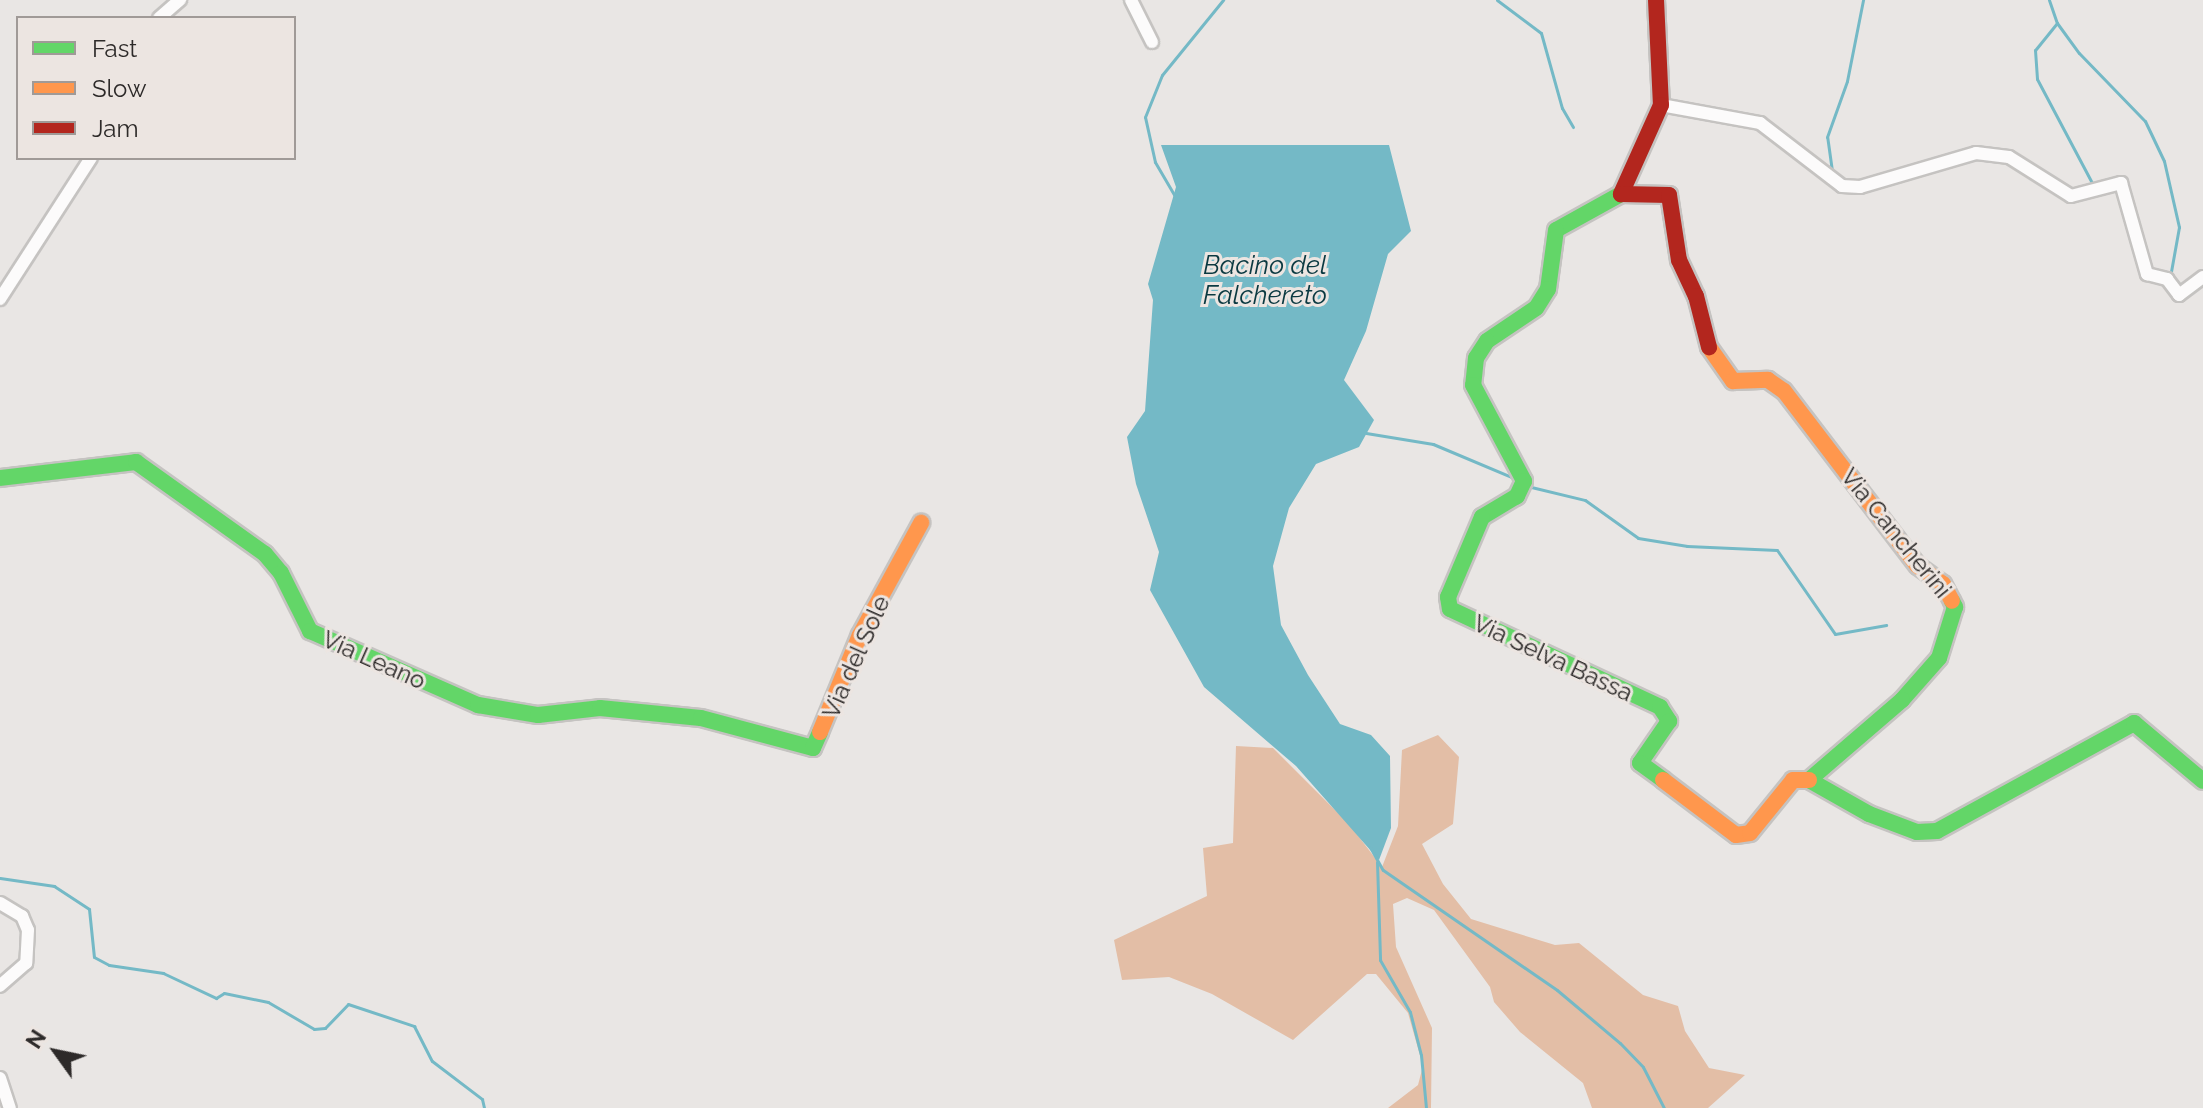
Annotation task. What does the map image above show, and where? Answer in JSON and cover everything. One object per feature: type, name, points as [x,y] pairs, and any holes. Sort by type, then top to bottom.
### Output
[{"type":"street","points":[[161,16],[180,0]]},
{"type":"street","points":[[1131,0],[1152,42]]},
{"type":"street","points":[[1621,194],[1661,105],[1656,0]]},
{"type":"street","points":[[1661,105],[1760,123],[1842,186],[1860,187],[1976,153],[2009,157],[2071,196],[2121,183],[2147,274],[2167,279],[2179,295],[2203,277]]},
{"type":"street","points":[[0,299],[90,160]]},
{"type":"street","name":"Via Selva Bassa","points":[[1621,194],[1556,230],[1548,289],[1536,308],[1487,341],[1476,358],[1473,385],[1524,481],[1517,496],[1482,517],[1448,597],[1450,609],[1660,707],[1669,721],[1640,763],[1736,835],[1750,833],[1793,780],[1809,780]]},
{"type":"street","name":"Via Cancherini","points":[[1621,194],[1669,195],[1679,260],[1696,296],[1711,355],[1733,381],[1768,380],[1784,391],[1918,566],[1943,584],[1955,607],[1939,658],[1902,700],[1809,780]]},
{"type":"street","name":"Via Leano","points":[[0,478],[136,462],[265,554],[281,573],[310,631],[478,705],[538,715],[600,708],[701,718],[813,748]]},
{"type":"street","name":"Via del Sole","points":[[813,748],[860,635],[916,540],[921,523]]},
{"type":"street","points":[[1809,780],[1869,814],[1917,832],[1937,831],[2079,749],[2134,723],[2203,781]]},
{"type":"street","points":[[0,903],[22,916],[28,930],[26,963],[0,986]]},
{"type":"street","points":[[0,1078],[10,1108]]},
{"type":"shaded area","points":[[1438,735],[1459,757],[1453,824],[1422,844],[1443,884],[1471,919],[1555,945],[1579,943],[1643,995],[1678,1006],[1685,1031],[1709,1068],[1745,1075],[1708,1108],[1592,1108],[1583,1083],[1520,1032],[1494,1002],[1490,987],[1434,910],[1407,898],[1393,904],[1396,947],[1432,1028],[1431,1108],[1388,1108],[1418,1085],[1423,1066],[1408,1013],[1376,974],[1367,974],[1293,1040],[1212,994],[1169,977],[1122,980],[1114,940],[1207,896],[1203,848],[1233,843],[1236,746],[1273,748],[1349,824],[1382,867],[1398,826],[1402,750]]},
{"type":"water","name":"Bacino del Falchereto","points":[[1161,145],[1389,145],[1411,231],[1388,254],[1366,331],[1344,380],[1374,420],[1359,447],[1316,464],[1289,508],[1273,566],[1281,625],[1308,675],[1340,724],[1371,735],[1390,756],[1391,828],[1379,860],[1296,766],[1204,687],[1150,590],[1159,552],[1136,484],[1127,437],[1145,411],[1153,300],[1148,284],[1176,187]]},
{"type":"waterway","points":[[1176,198],[1155,162],[1145,117],[1162,75],[1223,0]]},
{"type":"waterway","points":[[1497,0],[1541,33],[1562,108],[1573,127]]},
{"type":"waterway","points":[[1832,171],[1827,137],[1847,81],[1863,0]]},
{"type":"waterway","points":[[2049,0],[2057,23],[2079,53],[2145,121],[2164,161],[2179,227],[2170,277]]},
{"type":"waterway","points":[[2057,23],[2035,50],[2037,79],[2092,183]]},
{"type":"waterway","points":[[1366,433],[1433,444],[1514,478]]},
{"type":"waterway","points":[[1527,486],[1585,500],[1638,538],[1687,546],[1777,550],[1835,634],[1886,625]]},
{"type":"waterway","points":[[1370,847],[1383,870],[1557,990],[1620,1043],[1643,1067],[1664,1108]]},
{"type":"waterway","points":[[1377,862],[1380,960],[1410,1012],[1421,1055],[1426,1108]]},
{"type":"waterway","points":[[0,878],[54,886],[89,909],[94,957],[109,965],[163,973],[216,998],[224,993],[268,1002],[314,1029],[325,1028],[348,1004],[414,1026],[432,1061],[482,1099],[484,1108]]},
{"type":"traffic: fast","points":[[1621,194],[1556,230],[1548,289],[1536,308],[1487,341],[1476,358],[1473,385],[1524,481],[1517,496],[1482,517],[1448,597],[1450,609],[1660,707],[1669,721],[1640,763],[1663,780]]},
{"type":"traffic: fast","points":[[0,478],[136,462],[265,554],[281,573],[310,631],[478,705],[538,715],[600,708],[701,718],[813,748],[820,732]]},
{"type":"traffic: fast","points":[[1952,601],[1955,607],[1939,658],[1902,700],[1809,780],[1869,814],[1917,832],[1937,831],[2134,723],[2203,781]]},
{"type":"traffic: slow","points":[[1709,347],[1733,381],[1768,380],[1784,391],[1918,566],[1943,584],[1952,601]]},
{"type":"traffic: slow","points":[[820,732],[860,635],[921,523]]},
{"type":"traffic: slow","points":[[1663,780],[1736,835],[1750,833],[1793,780],[1809,780]]},
{"type":"traffic: jam","points":[[1656,0],[1661,105],[1621,194],[1669,195],[1679,260],[1696,296],[1709,347]]}]
